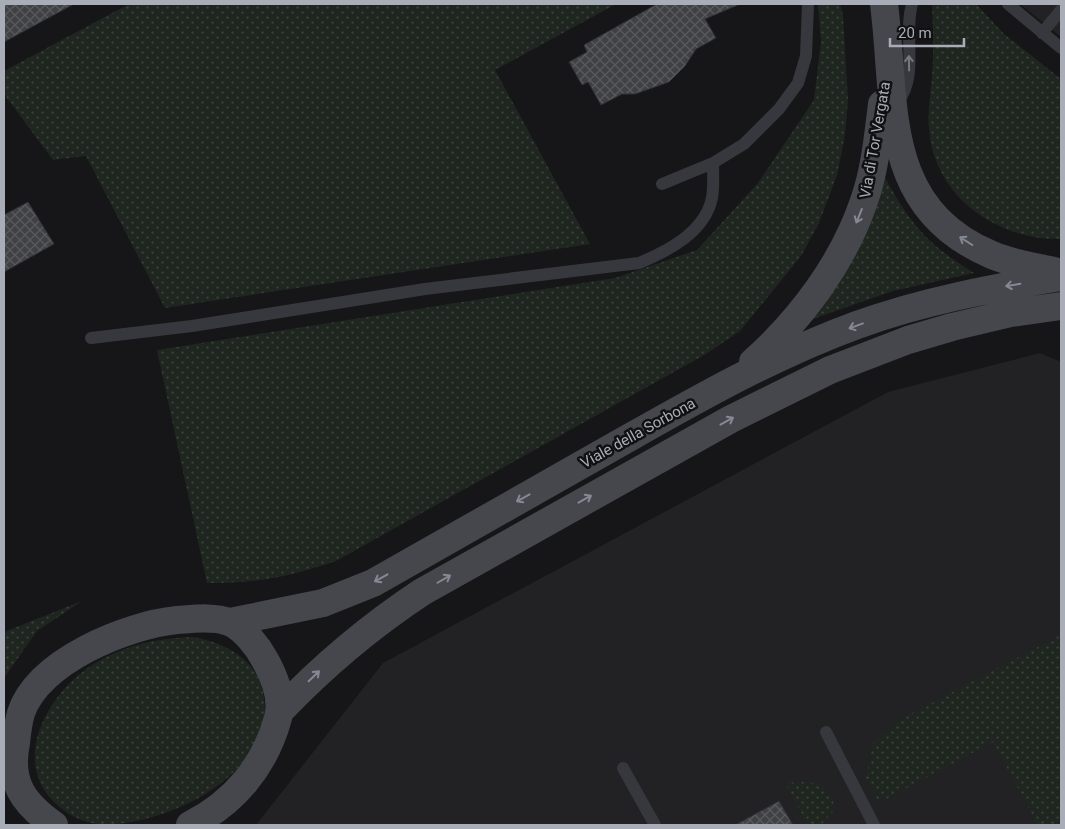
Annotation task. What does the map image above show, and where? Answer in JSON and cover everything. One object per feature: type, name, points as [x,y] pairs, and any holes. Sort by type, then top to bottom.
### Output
[{"type":"street","name":"Via di Tor Vergata","points":[[884,4],[897,138],[904,166],[924,202],[942,224],[964,240],[992,255],[1061,272]]},
{"type":"street","name":"Via di Tor Vergata","points":[[733,379],[778,338],[802,310],[830,273],[850,235],[865,200],[870,179],[889,66]]},
{"type":"street","name":"Viale della Sorbona","points":[[22,712],[32,694],[51,674],[81,652],[105,639],[140,626],[163,622],[208,619],[230,622],[324,603],[373,583],[733,379],[794,351],[859,324],[959,296],[1061,277]]},
{"type":"street","points":[[190,825],[220,806],[238,790],[256,769],[268,746],[280,711],[328,662],[388,614],[422,592],[755,406],[830,370],[908,340],[973,321],[1061,306]]},
{"type":"street","points":[[230,622],[260,652],[271,671],[280,711]]},
{"type":"street","points":[[4,748],[22,712]]},
{"type":"street","points":[[22,712],[13,761],[18,788],[27,802],[54,825]]},
{"type":"lane","points":[[662,184],[713,163],[744,144],[779,109],[798,83],[806,56],[808,4]]},
{"type":"lane","points":[[894,108],[901,99],[908,79],[908,25],[912,4]]},
{"type":"lane","points":[[1008,4],[1061,48]]},
{"type":"lane","points":[[1042,33],[1061,10]]},
{"type":"lane","points":[[91,338],[192,326],[425,289],[639,262],[658,255],[687,237],[706,214],[712,197],[713,163]]},
{"type":"lane","points":[[826,732],[874,825]]},
{"type":"lane","points":[[623,768],[655,825]]},
{"type":"shaded area","points":[[129,4],[616,4],[495,70],[590,244],[165,308],[86,156],[53,160],[4,94],[4,71]]},
{"type":"shaded area","points":[[818,4],[840,4],[843,15],[848,100],[845,135],[837,175],[819,223],[801,256],[740,331],[706,354],[336,561],[273,578],[242,582],[207,583],[157,350],[615,278],[697,250],[758,183],[814,100],[821,41]]},
{"type":"shaded area","points":[[932,4],[976,4],[1004,34],[1061,79],[1061,239],[1037,237],[1014,232],[992,223],[973,210],[956,194],[943,175],[933,153],[929,129],[933,58]]},
{"type":"shaded area","points":[[1020,4],[1061,4],[1061,37]]},
{"type":"shaded area","points":[[884,176],[903,208],[921,232],[943,252],[974,273],[893,291],[807,321]]},
{"type":"shaded area","points":[[1040,353],[1061,362],[1061,825],[256,825],[383,663],[888,392]]},
{"type":"shaded area","points":[[82,601],[37,631],[4,678],[4,632]]},
{"type":"shaded area","points":[[1061,635],[1061,825],[1038,825],[993,742],[879,803],[866,778],[873,743],[899,720]]},
{"type":"shaded area","points":[[193,637],[224,647],[243,658],[257,675],[261,685],[265,715],[257,742],[240,766],[216,787],[187,804],[156,816],[126,823],[97,824],[79,819],[63,810],[41,785],[36,767],[35,748],[40,729],[60,694],[89,667],[114,654],[152,641]]},
{"type":"shaded area","points":[[803,782],[821,785],[827,791],[836,808],[821,825],[807,825],[786,783]]},
{"type":"building","points":[[4,4],[74,4],[4,42]]},
{"type":"building","points":[[657,4],[740,4],[705,19],[716,38],[696,49],[685,66],[669,82],[635,94],[622,94],[601,105],[588,82],[582,85],[569,62],[587,52],[584,45]]},
{"type":"building","points":[[28,202],[54,244],[4,272],[4,215]]},
{"type":"building","points":[[779,801],[793,825],[735,825]]}]
